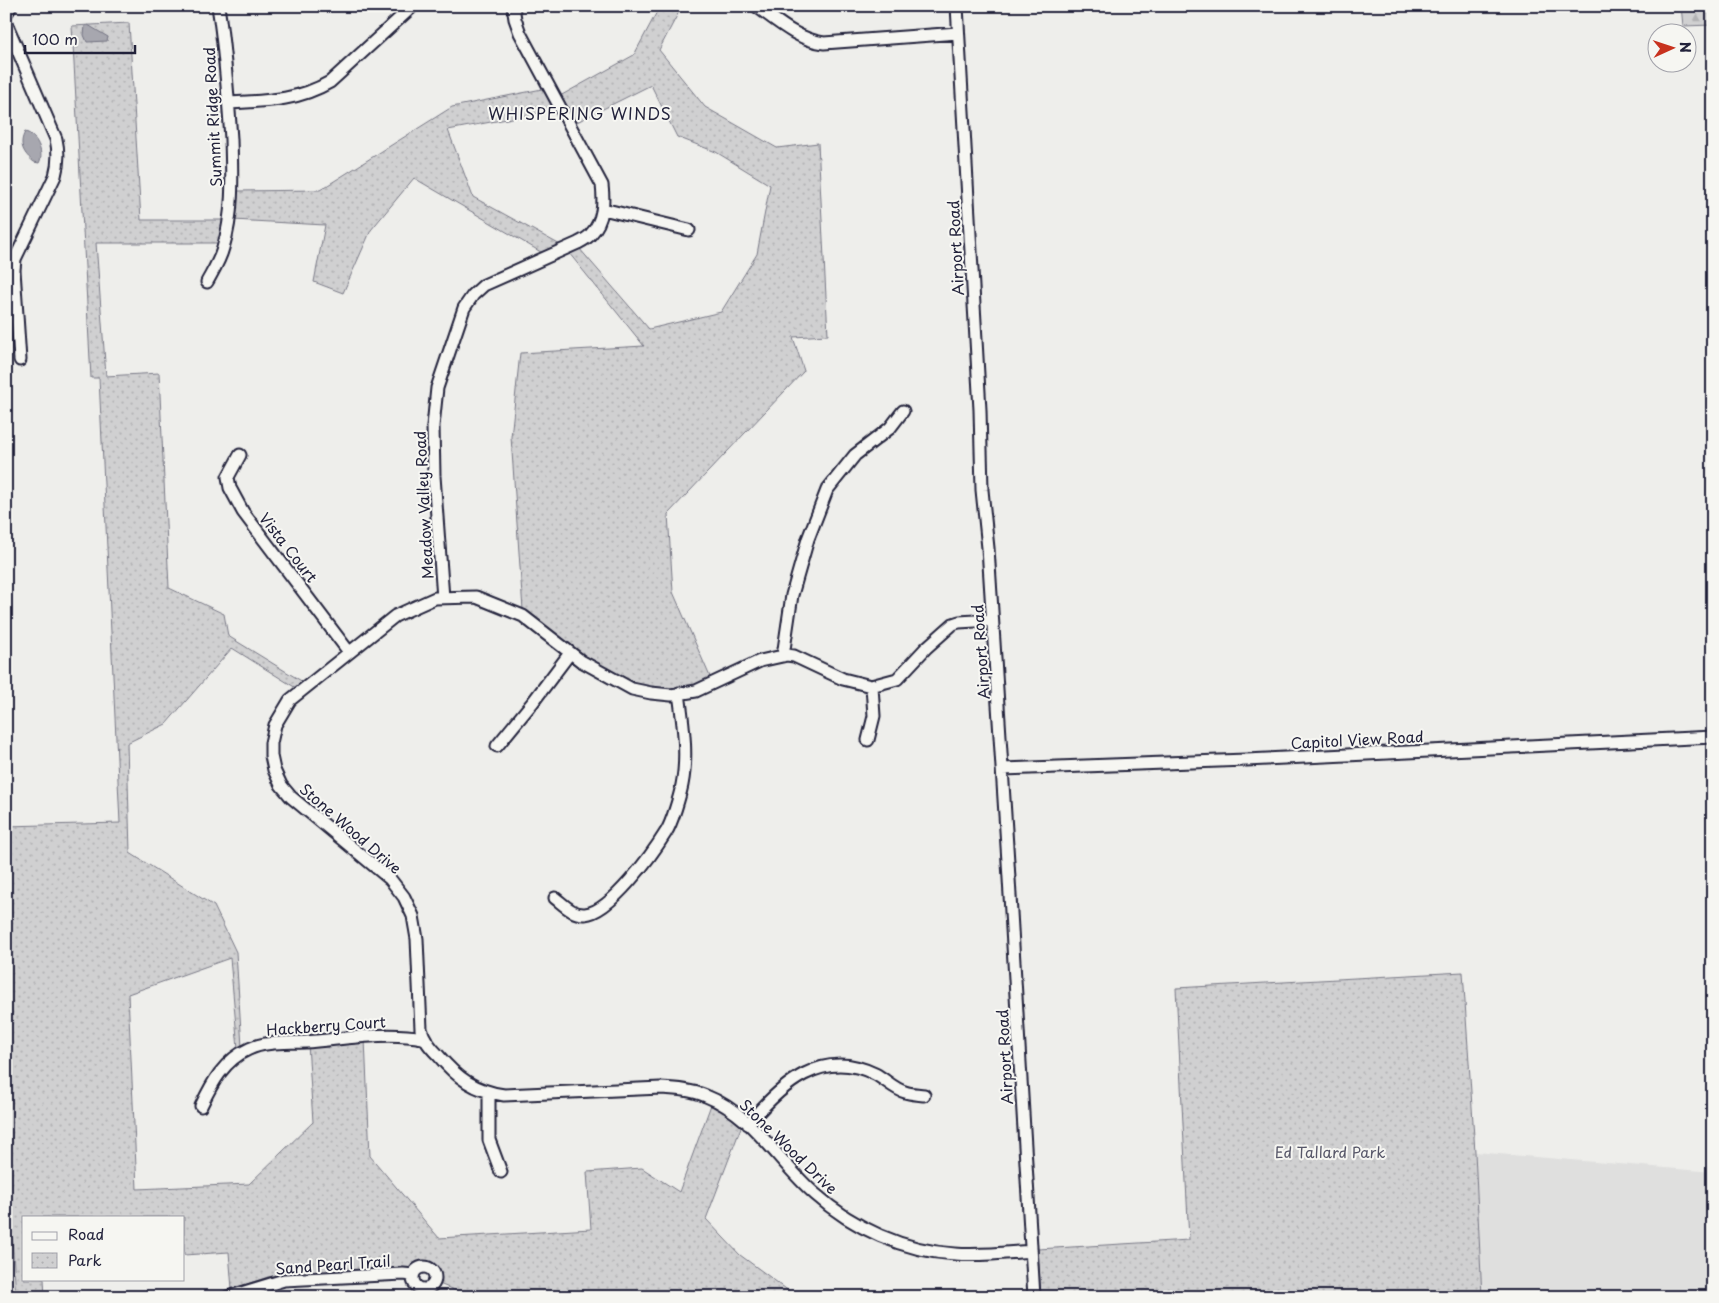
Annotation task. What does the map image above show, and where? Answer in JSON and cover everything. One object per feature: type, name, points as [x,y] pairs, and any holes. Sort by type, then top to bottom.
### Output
[{"type":"street","points":[[6,14],[11,6]]},
{"type":"street","name":"Summit Ridge Road","points":[[206,282],[219,261],[224,247],[233,184],[229,103],[218,6]]},
{"type":"street","points":[[229,103],[286,99],[317,90],[330,82],[413,6]]},
{"type":"street","name":"Meadow Valley Road","points":[[443,598],[434,476],[433,426],[437,388],[464,308],[484,285],[578,243],[591,234],[601,218],[604,203],[602,185],[520,33],[513,6]]},
{"type":"street","points":[[756,6],[801,37],[813,42],[824,43],[958,33]]},
{"type":"street","name":"Airport Road","points":[[957,6],[980,410],[982,490],[1002,769],[1034,1297]]},
{"type":"street","points":[[6,23],[56,138],[59,151],[59,163],[55,176],[15,259],[14,270],[20,360]]},
{"type":"street","points":[[603,209],[689,230]]},
{"type":"street","points":[[783,656],[792,595],[808,539],[827,490],[855,455],[890,428],[903,411]]},
{"type":"street","name":"Vista Court","points":[[240,455],[228,477],[230,488],[243,512],[349,652]]},
{"type":"street","name":"Stone Wood Drive","points":[[992,620],[953,624],[926,648],[897,679],[872,686],[843,680],[794,656],[783,656],[760,661],[696,691],[663,694],[632,689],[581,661],[522,616],[476,597],[435,598],[395,616],[290,700],[275,725],[271,743],[271,756],[278,778],[291,798],[390,879],[404,897],[412,916],[417,939],[423,1038],[460,1079],[489,1093],[504,1095],[662,1088],[683,1090],[706,1096],[718,1102],[748,1124],[814,1193],[836,1211],[858,1225],[883,1237],[928,1250],[957,1254],[1031,1251]]},
{"type":"street","points":[[497,746],[570,653]]},
{"type":"street","points":[[868,740],[874,716],[872,686]]},
{"type":"street","points":[[555,898],[575,913],[583,914],[597,911],[632,880],[667,830],[682,786],[685,755],[680,693]]},
{"type":"street","name":"Capitol View Road","points":[[1002,769],[1246,760],[1713,737]]},
{"type":"street","name":"Hackberry Court","points":[[201,1106],[214,1079],[224,1066],[249,1049],[266,1045],[380,1035],[409,1035],[423,1038]]},
{"type":"street","points":[[748,1124],[764,1105],[791,1082],[818,1067],[826,1065],[848,1065],[874,1074],[904,1092],[924,1095]]},
{"type":"street","points":[[489,1093],[489,1140],[501,1172]]},
{"type":"street","name":"Sand Pearl Trail","points":[[228,1297],[284,1280],[413,1275]]},
{"type":"shaded area","points":[[88,25],[108,37],[107,41],[87,42],[84,35],[85,26]]},
{"type":"shaded area","points":[[25,132],[33,136],[38,144],[41,154],[39,163],[30,159],[23,149],[22,141]]},
{"type":"shaded area","points":[[1475,1152],[1713,1172],[1713,1297],[1482,1297]]},
{"type":"green space","points":[[660,6],[682,6],[659,50],[705,107],[777,148],[818,143],[828,335],[793,337],[804,371],[668,514],[673,592],[711,679],[675,689],[648,688],[623,679],[575,649],[523,610],[511,437],[520,353],[644,346],[569,253],[579,248],[649,329],[721,312],[757,254],[770,185],[716,152],[677,137],[651,85],[575,123],[566,108],[448,130],[473,197],[564,247],[546,255],[414,178],[371,230],[343,293],[314,282],[325,225],[233,220],[237,191],[320,190],[452,107],[547,88],[560,96],[634,55]]},
{"type":"green space","points":[[1681,6],[1713,6],[1713,25],[1696,26],[1696,22],[1683,22]]},
{"type":"green space","points":[[129,23],[141,220],[226,220],[221,243],[96,243],[106,376],[159,373],[169,588],[224,614],[228,636],[303,682],[296,688],[232,648],[166,724],[127,743],[130,853],[214,906],[236,952],[242,1047],[238,1049],[230,958],[128,994],[137,1189],[249,1184],[313,1122],[308,1044],[365,1039],[370,1156],[439,1238],[591,1229],[587,1172],[642,1168],[679,1192],[712,1102],[743,1122],[706,1219],[740,1255],[797,1297],[462,1297],[461,1293],[437,1283],[434,1267],[427,1263],[417,1266],[412,1270],[284,1274],[268,1277],[232,1289],[229,1252],[185,1255],[185,1216],[22,1216],[22,1280],[44,1280],[45,1297],[16,1297],[12,1238],[6,1238],[6,826],[120,823],[99,378],[91,378],[72,26]]},
{"type":"green space","name":"Ed Tallard Park","points":[[1463,972],[1482,1297],[1041,1297],[1038,1249],[1189,1240],[1176,988]]},
{"type":"district","name":"WHISPERING WINDS","points":[[580,113]]}]
